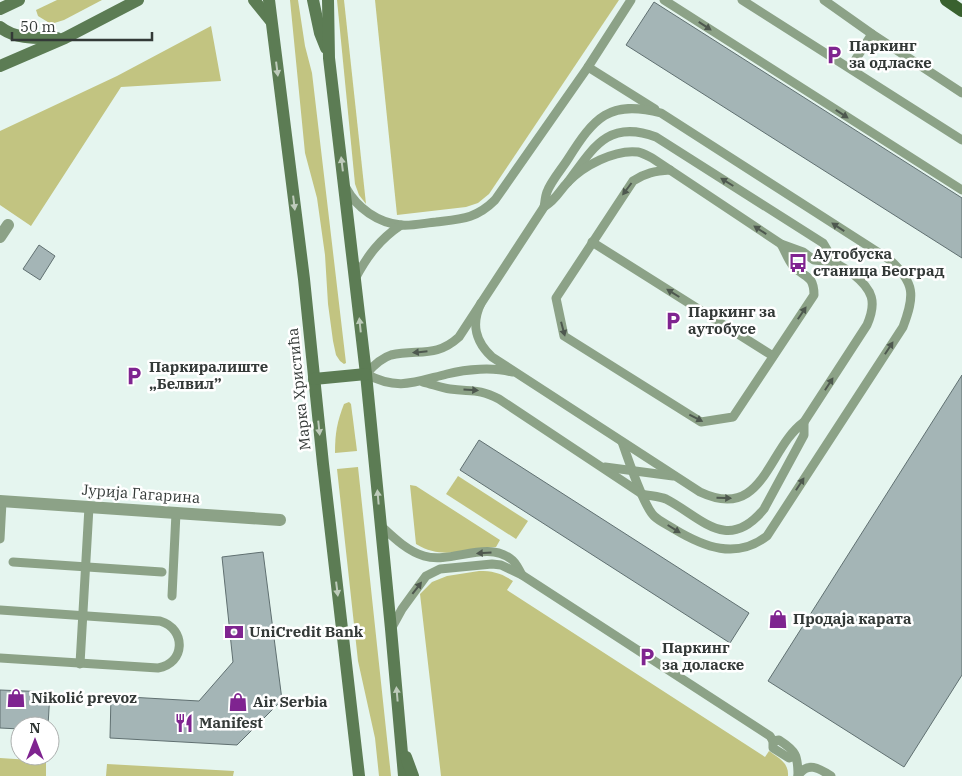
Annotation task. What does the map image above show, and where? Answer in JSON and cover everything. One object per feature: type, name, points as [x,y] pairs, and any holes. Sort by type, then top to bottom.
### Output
[{"type":"main road","points":[[946,0],[962,11]]},
{"type":"street","points":[[0,9],[19,0]]},
{"type":"street","points":[[0,66],[65,38],[138,0]]},
{"type":"street","points":[[254,0],[271,21]]},
{"type":"street","name":"Марка Христића","points":[[269,0],[304,279],[359,776]]},
{"type":"street","points":[[313,0],[320,32],[329,58]]},
{"type":"street","points":[[328,0],[329,58],[366,374],[404,776]]},
{"type":"street","points":[[0,27],[6,32],[24,37],[65,38]]},
{"type":"street","points":[[0,237],[8,225]]},
{"type":"street","points":[[314,380],[366,374]]},
{"type":"street","name":"Јурија Гагарина","points":[[1,502],[280,520]]},
{"type":"street","points":[[401,743],[413,776]]},
{"type":"street","points":[[353,776],[356,756]]},
{"type":"lane","points":[[344,186],[352,198],[370,215],[401,225],[463,219],[482,212],[495,200],[588,67],[631,0]]},
{"type":"lane","points":[[664,0],[962,190]]},
{"type":"lane","points":[[742,0],[962,140]]},
{"type":"lane","points":[[824,0],[962,93]]},
{"type":"lane","points":[[850,68],[872,34]]},
{"type":"lane","points":[[588,67],[890,260],[902,271],[911,287],[910,307],[903,327],[767,536],[757,544],[738,549],[716,549],[696,542],[654,516],[642,494],[622,441]]},
{"type":"lane","points":[[524,378],[512,372],[487,370],[448,374],[423,382],[394,384],[377,380],[366,374],[378,362],[390,355],[438,350],[449,346],[459,337],[544,207],[547,192],[584,134],[596,121],[608,113],[627,109],[645,109],[661,113]]},
{"type":"lane","points":[[481,303],[476,312],[475,332],[479,342],[492,357],[676,477],[711,497],[736,498],[745,495],[756,487],[762,479],[794,429],[804,422],[867,326],[872,314],[873,304],[866,286],[836,262],[823,243],[656,137],[645,133],[621,132],[599,142],[556,200],[544,207]]},
{"type":"lane","points":[[568,182],[597,160],[619,153],[638,152],[652,158],[781,244],[803,252],[814,260],[836,262]]},
{"type":"lane","points":[[670,170],[653,171],[643,174],[633,181],[556,298],[564,336],[701,422],[732,417],[814,294],[814,286],[809,276],[794,267],[781,244]]},
{"type":"lane","points":[[356,279],[373,250],[389,233],[401,225]]},
{"type":"lane","points":[[592,242],[773,356]]},
{"type":"lane","points":[[423,382],[449,389],[477,390],[488,393],[642,494],[664,498],[712,528],[731,531],[745,526],[757,518],[764,509],[804,435],[804,422]]},
{"type":"lane","points":[[602,467],[676,477]]},
{"type":"lane","points":[[0,539],[1,502]]},
{"type":"lane","points":[[80,664],[89,507]]},
{"type":"lane","points":[[172,596],[176,513]]},
{"type":"lane","points":[[380,525],[398,542],[425,556],[493,552],[503,554],[513,560],[522,575]]},
{"type":"lane","points":[[13,562],[162,572]]},
{"type":"lane","points":[[391,629],[402,609],[426,576],[440,569],[492,564],[501,565],[522,575],[770,736],[773,741],[773,748],[789,758],[795,756],[798,763],[798,776]]},
{"type":"lane","points":[[0,610],[166,623],[178,635],[180,646],[177,657],[164,667],[158,668],[0,658]]},
{"type":"lane","points":[[798,776],[807,767],[814,767],[831,776]]},
{"type":"green space","points":[[57,0],[102,0],[64,20],[51,24],[38,16],[36,10]]},
{"type":"green space","points":[[290,0],[298,0],[305,46],[312,73],[346,363],[344,364],[336,355],[333,341],[328,304],[325,255],[317,198],[305,153]]},
{"type":"green space","points":[[337,0],[344,0],[366,204],[359,195],[355,184]]},
{"type":"green space","points":[[375,0],[619,0],[489,194],[478,203],[466,207],[397,215]]},
{"type":"green space","points":[[211,26],[221,81],[121,87],[31,226],[0,205],[0,131],[117,76]]},
{"type":"green space","points":[[349,402],[351,404],[357,451],[335,453],[336,433],[340,416],[344,404]]},
{"type":"green space","points":[[358,467],[391,776],[379,776],[375,738],[358,661],[337,469]]},
{"type":"green space","points":[[458,476],[528,521],[516,539],[446,494]]},
{"type":"green space","points":[[410,485],[416,486],[500,540],[496,547],[445,553],[426,549],[416,544]]},
{"type":"green space","points":[[479,571],[497,573],[513,581],[507,590],[765,757],[769,751],[785,764],[788,776],[441,776],[420,594],[432,582],[447,576]]},
{"type":"green space","points":[[0,758],[10,759],[10,766],[46,766],[46,776],[0,776]]},
{"type":"green space","points":[[107,764],[234,771],[233,776],[106,776]]},
{"type":"building","points":[[654,2],[962,198],[962,258],[626,45]]},
{"type":"building","points":[[39,245],[55,256],[40,280],[23,269]]},
{"type":"building","points":[[962,375],[962,675],[904,767],[768,681]]},
{"type":"building","points":[[479,440],[749,613],[730,643],[460,470]]},
{"type":"building","points":[[263,552],[282,700],[237,745],[110,738],[111,696],[199,701],[233,662],[222,557]]},
{"type":"building","points":[[0,690],[50,692],[49,716],[10,716],[10,728],[0,728]]},
{"type":"place","name":"Паркинг за одласке","points":[[834,55]]},
{"type":"place","name":"Аутобуска станица Београд","points":[[798,263]]},
{"type":"place","name":"Паркинг за аутобусе","points":[[673,321]]},
{"type":"place","name":"Паркиралиште „Белвил”","points":[[134,376]]},
{"type":"place","name":"Продаја карата","points":[[778,619]]},
{"type":"place","name":"UniCredit Bank","points":[[234,632]]},
{"type":"place","name":"Паркинг за доласке","points":[[647,657]]},
{"type":"place","name":"Nikolić prevoz","points":[[16,698]]},
{"type":"place","name":"Air Serbia","points":[[238,702]]},
{"type":"place","name":"Manifest","points":[[184,723]]}]
